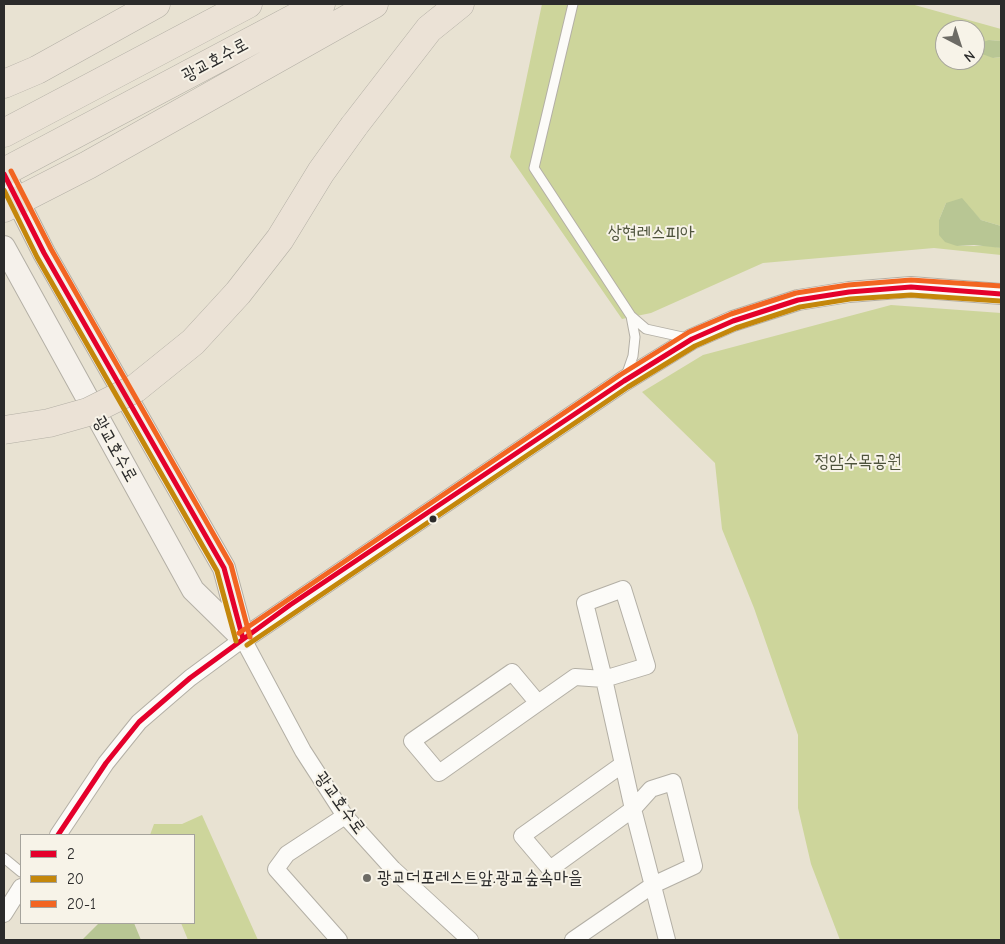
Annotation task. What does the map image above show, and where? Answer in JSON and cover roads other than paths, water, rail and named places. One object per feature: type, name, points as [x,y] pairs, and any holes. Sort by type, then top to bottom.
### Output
[{"type":"highway","points":[[4,84],[37,70],[156,4]]},
{"type":"highway","name":"광교호수로","points":[[4,133],[248,4]]},
{"type":"highway","name":"광교호수로","points":[[4,173],[321,4]]},
{"type":"highway","points":[[11,205],[88,165],[374,4]]},
{"type":"highway","points":[[4,430],[49,423],[88,412],[136,388],[193,342],[238,293],[280,239],[322,172],[354,126],[429,29],[460,4]]},
{"type":"main road","name":"광교호수로","points":[[4,173],[11,205],[44,253],[224,568],[243,639]]},
{"type":"main road","name":"광교호수로","points":[[4,247],[193,590],[243,639]]},
{"type":"street","points":[[59,834],[106,763],[139,722],[190,678],[243,639],[624,381],[692,338],[732,321],[798,300],[849,292],[911,287],[1001,294]]},
{"type":"street","points":[[538,703],[512,672],[412,741],[439,773],[575,677],[604,679],[647,666],[623,589],[585,603],[604,679],[633,809],[667,940]]},
{"type":"street","name":"광교호수로","points":[[243,639],[303,751],[345,816],[393,869],[470,940]]},
{"type":"street","points":[[573,940],[653,885],[694,866],[673,782],[650,789],[633,809],[550,869],[522,836],[623,764]]},
{"type":"street","points":[[339,940],[276,870],[287,854],[345,816]]},
{"type":"street","points":[[4,914],[20,889]]},
{"type":"lane","points":[[573,4],[534,168],[630,316],[646,329],[692,338]]},
{"type":"lane","points":[[624,381],[633,356],[635,337],[630,316]]},
{"type":"lane","points":[[4,858],[20,871]]},
{"type":"place","name":"광교더포레스트앞.광교숲속마을","points":[[367,878]]},
{"type":"park label","name":"상현레스피아","points":[[651,233]]},
{"type":"park label","name":"정암수목공원","points":[[858,462]]}]
